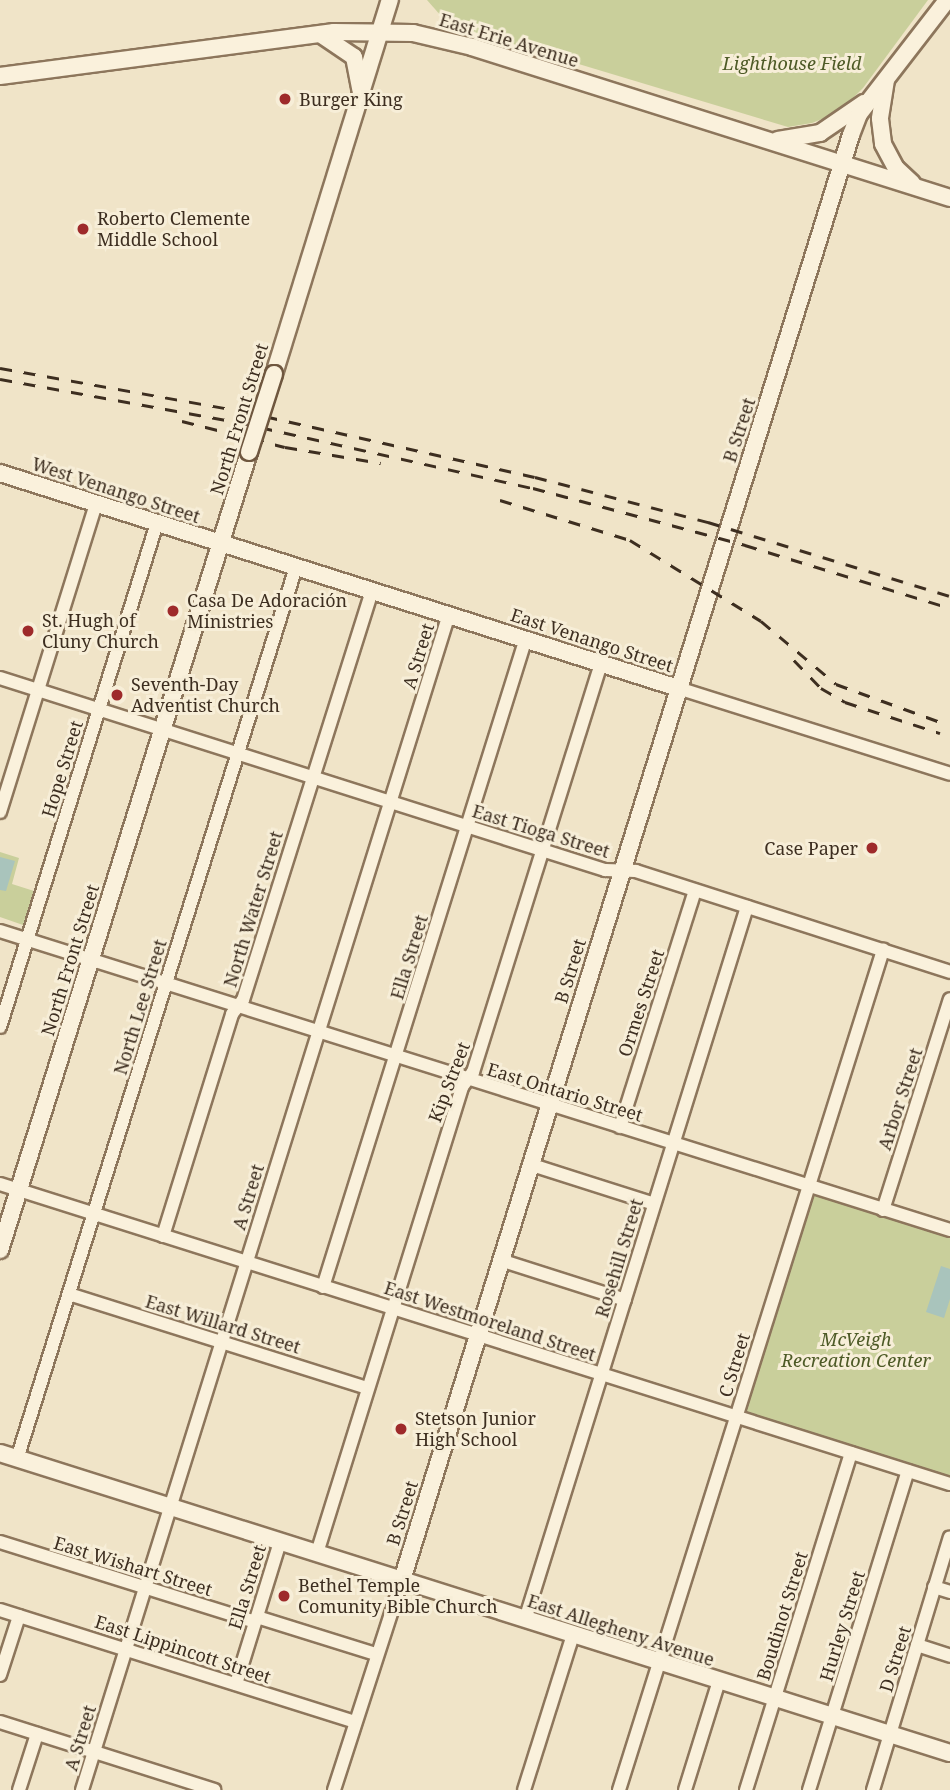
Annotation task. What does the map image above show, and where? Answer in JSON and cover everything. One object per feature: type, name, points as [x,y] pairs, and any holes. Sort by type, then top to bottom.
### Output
[{"type":"main road","name":"North Front Street","points":[[0,1250],[390,0]]},
{"type":"main road","points":[[761,138],[776,140],[820,133],[872,97],[947,0]]},
{"type":"main road","name":"East Erie Avenue","points":[[0,76],[320,34],[381,30],[456,42],[950,198]]},
{"type":"main road","points":[[320,34],[345,48],[354,57],[361,96]]},
{"type":"main road","points":[[886,78],[880,119],[883,144],[896,168],[910,182],[927,191]]},
{"type":"main road","name":"B Street","points":[[402,1580],[529,1164],[843,164],[859,114],[872,97]]},
{"type":"main road","name":"West Venango Street","points":[[0,473],[221,543]]},
{"type":"main road","name":"East Venango Street","points":[[221,543],[678,688]]},
{"type":"main road","name":"East Allegheny Avenue","points":[[0,1453],[950,1753]]},
{"type":"street","points":[[0,812],[96,503]]},
{"type":"street","name":"Hope Street","points":[[0,1027],[157,523]]},
{"type":"street","name":"North Lee Street","points":[[17,1459],[296,567]]},
{"type":"street","name":"North Water Street","points":[[163,1236],[237,1006],[243,1000],[372,591]]},
{"type":"street","name":"A Street","points":[[82,1790],[449,614]]},
{"type":"street","name":"Ella Street","points":[[323,1287],[526,639]]},
{"type":"street","name":"Kip Street","points":[[317,1553],[462,1087],[473,1072],[601,663]]},
{"type":"street","name":"East Tioga Street","points":[[0,678],[606,870],[636,871],[950,972]]},
{"type":"street","name":"East Venango Street","points":[[678,688],[950,774]]},
{"type":"street","name":"Ormes Street","points":[[620,1127],[695,891]]},
{"type":"street","name":"Rosehill Street","points":[[525,1620],[747,907]]},
{"type":"street","name":"East Ontario Street","points":[[0,932],[950,1230]]},
{"type":"street","name":"C Street","points":[[619,1790],[883,950]]},
{"type":"street","name":"Arbor Street","points":[[883,1210],[950,999]]},
{"type":"street","points":[[529,1164],[654,1204]]},
{"type":"street","name":"East Westmoreland Street","points":[[0,1184],[950,1485]]},
{"type":"street","points":[[500,1260],[625,1300]]},
{"type":"street","name":"East Willard Street","points":[[69,1294],[367,1388]]},
{"type":"street","name":"Boudinot Street","points":[[746,1790],[851,1453]]},
{"type":"street","name":"Hurley Street","points":[[809,1790],[908,1471]]},
{"type":"street","name":"D Street","points":[[873,1790],[950,1537]]},
{"type":"street","name":"East Wishart Street","points":[[0,1542],[144,1588],[376,1654]]},
{"type":"street","name":"Ella Street","points":[[236,1684],[280,1542]]},
{"type":"street","name":"B Street","points":[[334,1790],[402,1580]]},
{"type":"street","points":[[934,1587],[950,1592]]},
{"type":"street","name":"East Lippincott Street","points":[[0,1610],[355,1722]]},
{"type":"street","points":[[0,1675],[19,1616]]},
{"type":"street","points":[[524,1790],[573,1635]]},
{"type":"street","points":[[917,1645],[950,1656]]},
{"type":"street","points":[[685,1790],[719,1681]]},
{"type":"street","points":[[0,1722],[215,1790]]},
{"type":"street","points":[[19,1790],[37,1734]]},
{"type":"street","points":[[167,1790],[172,1776]]},
{"type":"green space","name":"Lighthouse Field","points":[[427,0],[928,0],[863,88],[839,112],[812,123],[788,127],[449,25]]},
{"type":"green space","points":[[0,852],[19,858],[12,884],[34,891],[23,925],[0,917]]},
{"type":"green space","name":"McVeigh Recreation Center","points":[[808,1187],[950,1231],[950,1484],[736,1417]]},
{"type":"water","points":[[0,857],[15,861],[6,891],[0,890]]},
{"type":"water","points":[[941,1266],[950,1269],[950,1299],[944,1318],[926,1312]]},
{"type":"railway","points":[[0,368],[242,411],[535,477],[708,522],[950,596]]},
{"type":"railway","points":[[0,379],[237,422],[533,488],[745,545],[950,608]]},
{"type":"railway","points":[[182,421],[285,447],[381,463]]},
{"type":"railway","points":[[500,500],[630,540],[761,621],[836,684],[943,723]]},
{"type":"railway","points":[[794,660],[821,688],[845,702],[940,733]]},
{"type":"place","name":"Burger King","points":[[285,99]]},
{"type":"place","name":"Roberto Clemente Middle School","points":[[83,229]]},
{"type":"place","name":"Casa De Adoración Ministries","points":[[173,611]]},
{"type":"place","name":"St. Hugh of Cluny Church","points":[[28,631]]},
{"type":"place","name":"Seventh-Day Adventist Church","points":[[117,695]]},
{"type":"place","name":"Case Paper","points":[[872,848]]},
{"type":"place","name":"Stetson Junior High School","points":[[401,1429]]},
{"type":"place","name":"Bethel Temple Comunity Bible Church","points":[[284,1596]]}]
